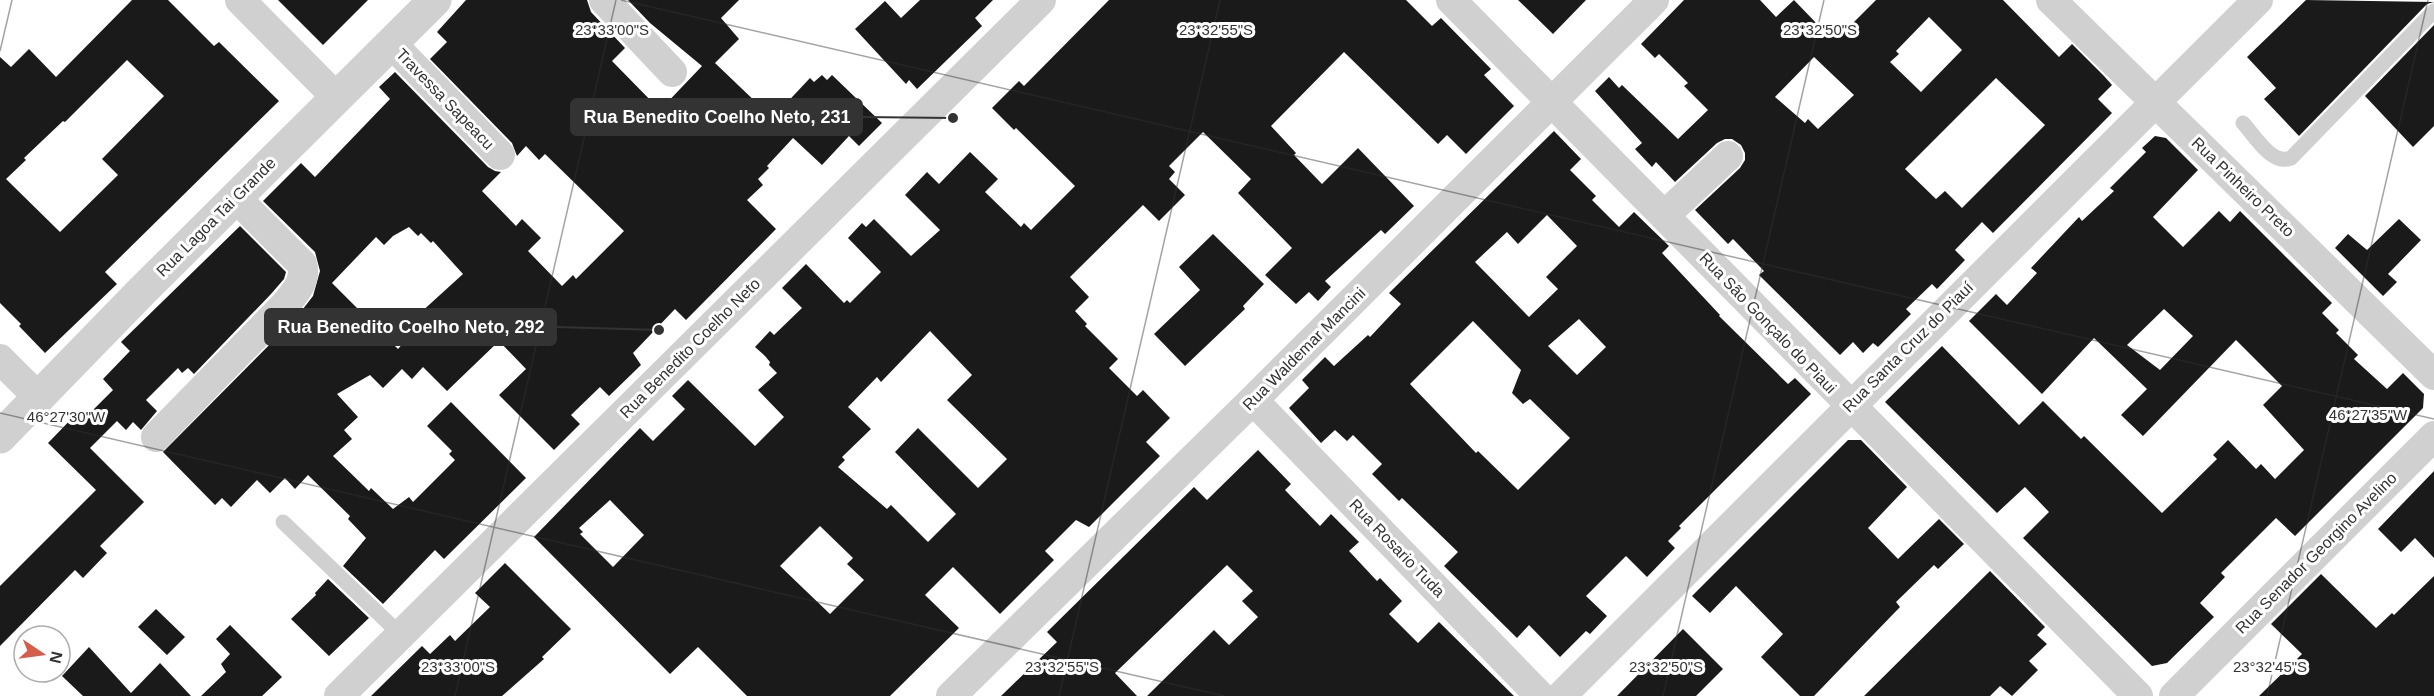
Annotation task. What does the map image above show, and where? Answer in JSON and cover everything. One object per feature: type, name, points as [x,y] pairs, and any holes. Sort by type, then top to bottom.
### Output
[{"type":"street","points":[[240,0],[336,97]]},
{"type":"street","name":"Rua Lagoa Tai Grande","points":[[0,437],[435,0]]},
{"type":"street","points":[[604,0],[672,72]]},
{"type":"street","name":"Rua Benedito Coelho Neto","points":[[339,696],[1040,0]]},
{"type":"street","name":"Rua São Gonçalo do Piaui","points":[[1451,0],[1849,406],[2138,696]]},
{"type":"street","name":"Rua Waldemar Mancini","points":[[951,696],[1253,400],[1654,0]]},
{"type":"street","name":"Rua Pinheiro Preto","points":[[2051,0],[2434,375]]},
{"type":"street","name":"Rua Santa Cruz do Piauí","points":[[1561,696],[2258,0]]},
{"type":"street","name":"Travessa Sapeacu","points":[[391,43],[500,155]]},
{"type":"street","points":[[1664,216],[1728,156]]},
{"type":"street","points":[[156,437],[284,306],[301,284],[302,264],[236,198]]},
{"type":"street","points":[[0,359],[39,398]]},
{"type":"street","name":"Rua Rosario Tuda","points":[[1253,400],[1540,696]]},
{"type":"street","name":"Rua Senador Georgino Avelino","points":[[2174,696],[2434,436]]},
{"type":"lane","points":[[2243,123],[2274,158],[2286,160],[2291,158],[2434,11]]},
{"type":"lane","points":[[283,522],[401,635]]},
{"type":"building","points":[[132,0],[168,0],[214,46],[219,42],[279,101],[105,272],[117,284],[45,353],[0,303],[0,57],[11,67],[29,49],[56,77]],"holes":[[[127,60],[164,96],[102,159],[118,175],[60,232],[6,179],[26,160],[24,158],[63,121],[65,122]]]},
{"type":"building","points":[[278,0],[368,0],[323,45]]},
{"type":"building","points":[[466,0],[587,0],[591,12],[625,48],[612,61],[660,110],[702,66],[650,23],[628,0],[739,0],[721,18],[739,39],[715,63],[761,107],[768,101],[779,111],[810,78],[814,82],[822,75],[827,80],[832,75],[882,123],[859,146],[849,136],[822,165],[793,138],[767,166],[769,168],[758,179],[763,185],[747,200],[776,229],[686,320],[675,309],[633,353],[641,365],[609,396],[600,387],[571,415],[580,424],[554,450],[499,395],[526,369],[499,341],[447,391],[423,367],[412,379],[402,369],[383,388],[370,375],[337,394],[358,417],[344,430],[352,439],[333,456],[369,491],[371,488],[393,509],[409,497],[413,502],[455,460],[449,454],[452,451],[427,426],[451,402],[526,478],[444,559],[435,550],[383,604],[343,566],[366,538],[348,519],[350,516],[308,475],[295,489],[285,478],[270,493],[257,480],[231,507],[222,498],[215,505],[163,452],[296,318],[313,296],[320,271],[315,252],[263,201],[301,163],[315,177],[390,99],[379,87],[395,72],[488,167],[501,172],[482,191],[516,226],[522,219],[541,238],[528,251],[562,286],[573,275],[576,279],[624,231],[545,154],[539,160],[526,146],[517,156],[512,143],[430,59],[447,42],[437,32]],"holes":[[[409,227],[418,236],[421,233],[431,243],[433,241],[463,274],[419,314],[424,319],[398,349],[332,283],[376,237],[384,245],[393,236]]]},
{"type":"building","points":[[920,0],[993,0],[975,18],[982,26],[917,89],[909,80],[906,84],[855,29],[885,1],[901,18]]},
{"type":"building","points":[[1109,0],[1406,0],[1432,26],[1441,18],[1491,69],[1484,75],[1514,106],[1466,154],[1447,135],[1438,144],[1344,52],[1271,126],[1296,153],[1294,155],[1322,184],[1358,148],[1414,206],[1385,234],[1381,230],[1325,281],[1331,287],[1318,301],[1309,292],[1296,304],[1265,275],[1292,248],[1238,193],[1251,179],[1203,132],[1169,166],[1175,172],[1169,179],[1185,195],[1159,221],[1143,205],[1070,277],[1089,297],[1075,311],[1087,324],[1085,326],[1118,359],[1109,368],[1137,396],[1143,390],[1170,418],[1146,442],[1160,456],[1089,527],[1076,520],[1045,551],[1054,560],[1000,614],[953,567],[925,595],[959,628],[890,696],[747,696],[698,647],[670,674],[534,537],[640,428],[653,441],[685,409],[672,396],[688,380],[755,446],[784,417],[758,390],[777,373],[769,365],[770,362],[765,356],[755,347],[770,331],[774,335],[802,308],[782,288],[806,264],[844,303],[847,300],[850,303],[881,272],[848,238],[862,223],[866,227],[874,219],[911,256],[940,230],[905,195],[927,172],[939,184],[970,152],[998,179],[985,192],[1021,227],[1024,223],[1031,230],[1075,186],[1016,128],[1014,130],[992,108],[1019,81],[1024,86]],"holes":[[[930,331],[972,375],[947,400],[1007,459],[978,488],[918,428],[895,452],[956,514],[928,542],[891,505],[887,509],[838,467],[845,460],[842,457],[871,429],[848,407],[877,377],[881,382]],[[610,500],[644,535],[613,567],[580,534],[583,532],[579,528]],[[820,526],[853,558],[847,564],[864,580],[830,614],[780,566]]]},
{"type":"building","points":[[1518,0],[1586,0],[1553,34]]},
{"type":"building","points":[[1684,0],[1760,0],[1776,17],[1794,0],[1819,26],[1824,22],[1839,37],[1876,0],[2003,0],[2059,57],[2072,44],[2104,76],[2112,85],[2098,99],[2112,113],[1993,233],[1982,222],[1955,250],[1965,260],[1937,289],[1932,284],[1906,309],[1911,314],[1878,347],[1873,343],[1863,353],[1853,342],[1840,355],[1759,275],[1764,271],[1733,239],[1728,244],[1695,210],[1740,168],[1745,160],[1745,153],[1741,145],[1732,139],[1725,139],[1717,143],[1675,182],[1656,162],[1652,167],[1635,149],[1642,143],[1595,91],[1609,77],[1619,88],[1622,85],[1678,139],[1708,110],[1684,86],[1688,83],[1659,54],[1655,58],[1641,44]],"holes":[[[1929,17],[1962,50],[1921,92],[1890,62],[1899,54],[1896,51]],[[1814,57],[1854,95],[1818,129],[1808,119],[1805,123],[1775,97]],[[1996,78],[2045,125],[1962,208],[1945,191],[1936,199],[1905,169]]]},
{"type":"building","points":[[2306,0],[2434,2],[2427,4],[2299,136],[2264,99],[2276,88],[2247,57]]},
{"type":"building","points":[[2434,25],[2434,126],[2413,147],[2365,96]]},
{"type":"building","points":[[1554,131],[1581,159],[1570,170],[1596,196],[1592,200],[1619,227],[1634,212],[1669,246],[1662,253],[1719,316],[1788,384],[1795,378],[1811,394],[1679,526],[1681,528],[1668,541],[1675,548],[1647,577],[1626,556],[1586,596],[1607,616],[1590,634],[1586,631],[1560,657],[1529,625],[1517,638],[1444,566],[1458,552],[1402,498],[1399,501],[1372,474],[1382,464],[1353,435],[1347,441],[1335,430],[1321,443],[1289,408],[1309,388],[1302,380],[1325,357],[1334,366],[1368,335],[1370,337],[1401,304],[1389,293]],"holes":[[[1547,215],[1577,246],[1546,277],[1558,289],[1529,317],[1475,262],[1507,232],[1518,244]],[[1579,319],[1606,347],[1577,375],[1548,346]],[[1473,321],[1521,370],[1512,393],[1523,404],[1530,399],[1570,438],[1518,490],[1478,451],[1476,453],[1410,384]]]},
{"type":"building","points":[[2155,136],[2166,138],[2198,170],[2153,217],[2183,247],[2219,211],[2230,222],[2240,211],[2332,303],[2322,313],[2339,330],[2336,333],[2358,355],[2354,359],[2387,389],[2403,373],[2424,394],[2423,408],[2295,536],[2276,518],[2221,573],[2225,577],[2200,603],[2214,617],[2167,663],[2152,666],[2023,538],[2049,512],[2025,487],[1997,513],[1885,402],[1942,346],[2019,425],[2043,401],[2081,439],[2084,436],[2162,513],[2217,459],[2213,455],[2228,440],[2256,469],[2261,464],[2275,479],[2304,450],[2263,405],[2282,386],[2236,340],[2143,436],[2121,415],[2147,389],[2094,338],[2042,394],[1969,321],[1996,294],[2007,305],[2037,273],[2031,268],[2079,217],[2082,221],[2114,191],[2110,188],[2146,152],[2142,148]],"holes":[[[2164,309],[2193,336],[2160,370],[2127,345]]]},
{"type":"building","points":[[2399,219],[2421,240],[2388,274],[2397,282],[2383,296],[2335,248],[2348,234],[2367,250]]},
{"type":"building","points":[[240,226],[286,272],[284,279],[271,294],[194,374],[188,368],[182,373],[178,368],[146,400],[157,411],[141,430],[133,422],[126,430],[117,421],[90,448],[144,502],[100,546],[107,553],[83,578],[75,570],[22,624],[12,624],[12,634],[0,646],[0,586],[96,490],[48,443],[80,410],[87,416],[113,390],[103,379],[130,351],[121,342]]},
{"type":"building","points":[[1213,234],[1264,284],[1243,306],[1245,309],[1185,366],[1154,334],[1200,290],[1179,267]]},
{"type":"building","points":[[1848,440],[1861,440],[1907,487],[1868,528],[1898,559],[1939,519],[1964,544],[1938,569],[1934,565],[1896,602],[1900,607],[1814,696],[1800,696],[1761,657],[1783,634],[1736,586],[1710,613],[1692,596]]},
{"type":"building","points":[[1258,450],[1291,484],[1285,490],[1320,526],[1331,514],[1359,542],[1349,551],[1377,581],[1380,578],[1402,601],[1389,614],[1418,643],[1439,622],[1514,696],[1147,696],[1214,630],[1229,645],[1258,617],[1242,601],[1253,591],[1227,565],[1115,673],[1137,696],[1001,696],[1057,642],[1047,632],[1194,487],[1207,500]]},
{"type":"building","points":[[2434,471],[2434,558],[2415,538],[2401,552],[2378,529]]},
{"type":"building","points":[[505,563],[571,629],[542,657],[544,659],[502,696],[371,696],[422,646],[430,654],[450,635],[455,641],[490,607],[475,593]]},
{"type":"building","points":[[1990,571],[2045,627],[2037,635],[2047,644],[2029,661],[2038,670],[2012,696],[2000,686],[1990,696],[1864,696]]},
{"type":"building","points":[[2321,574],[2376,628],[2392,613],[2394,615],[2434,576],[2434,696],[2259,696],[2302,654],[2271,624]]},
{"type":"building","points":[[328,579],[369,618],[329,656],[291,619],[316,595],[315,593]]},
{"type":"building","points":[[156,609],[185,637],[167,655],[138,627]]},
{"type":"building","points":[[230,625],[282,677],[262,696],[201,696],[226,672],[221,664],[230,654],[216,639]]},
{"type":"building","points":[[1683,629],[1723,669],[1696,696],[1617,696]]},
{"type":"building","points":[[89,647],[131,693],[160,663],[191,696],[83,696],[70,684],[72,665]]},
{"type":"place","name":"Rua Benedito Coelho Neto, 231","points":[[953,118]]},
{"type":"place","name":"Rua Benedito Coelho Neto, 292","points":[[659,330]]}]
